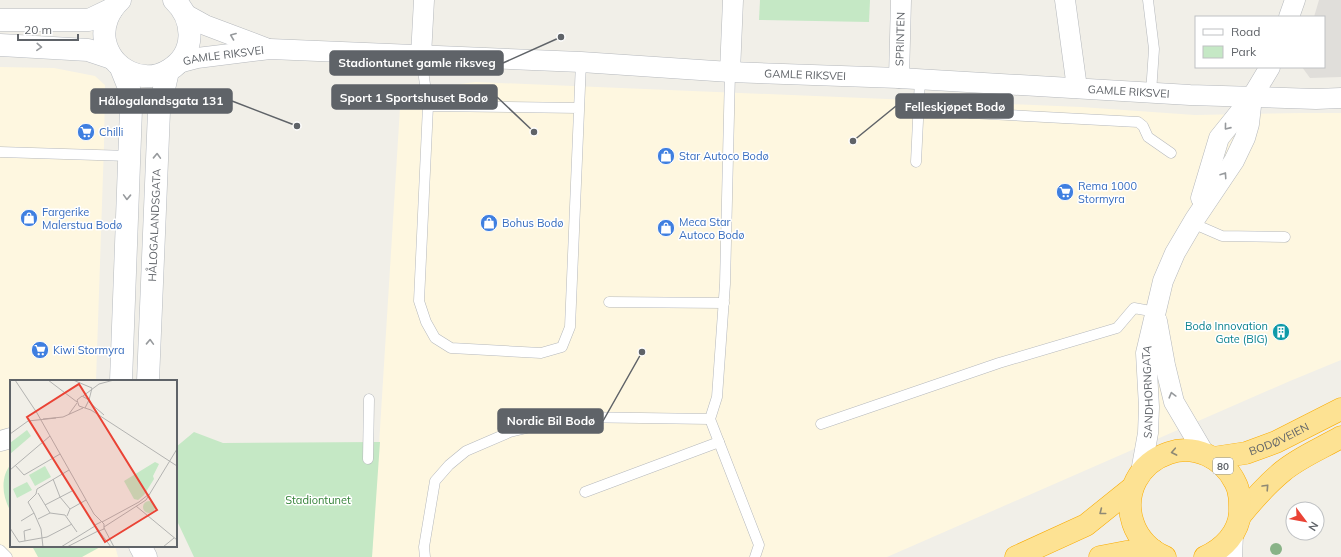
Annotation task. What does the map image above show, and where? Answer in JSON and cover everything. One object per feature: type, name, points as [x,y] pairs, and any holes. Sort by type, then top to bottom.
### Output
[{"type":"highway","name":"BODØVEIEN","points":[[1016,557],[1086,524],[1137,480],[1154,460],[1170,452],[1187,450],[1209,456],[1246,453],[1276,442],[1341,409]]},
{"type":"highway","points":[[1205,557],[1213,554],[1224,545],[1236,525],[1269,484],[1283,471],[1297,461],[1341,437]]},
{"type":"highway","name":"80","points":[[1209,456],[1226,468],[1236,482],[1240,499],[1236,525]]},
{"type":"highway","points":[[1137,480],[1130,502],[1130,516],[1142,541],[1159,554]]},
{"type":"highway","points":[[1100,557],[1126,552],[1159,554]]},
{"type":"street","points":[[421,56],[424,0]]},
{"type":"street","points":[[730,72],[733,0]]},
{"type":"street","name":"SPRINTEN","points":[[899,78],[900,0]]},
{"type":"street","points":[[1066,0],[1077,88]]},
{"type":"street","points":[[1289,16],[1295,0]]},
{"type":"street","points":[[0,20],[89,20],[116,4]]},
{"type":"street","points":[[116,4],[107,18],[104,39],[107,49],[117,63],[129,88],[130,102],[121,380]]},
{"type":"street","name":"GAMLE RIKSVEI","points":[[177,4],[205,25],[270,50]]},
{"type":"street","name":"HÅLOGALANDSGATA","points":[[148,380],[159,111],[173,67],[184,55],[190,35],[189,24],[177,4]]},
{"type":"street","points":[[0,45],[88,50],[117,63],[130,73],[139,76],[159,74],[173,67]]},
{"type":"street","name":"GAMLE RIKSVEI","points":[[173,67],[197,58],[270,50],[581,62],[730,72],[920,79],[1151,93],[1252,97],[1341,98]]},
{"type":"street","name":"SANDHORNGATA","points":[[1137,480],[1148,433],[1149,407],[1146,354],[1163,281],[1175,253],[1193,221],[1234,161],[1245,138],[1249,124],[1252,97],[1269,68]]},
{"type":"street","name":"SANDHORNGATA","points":[[1156,312],[1164,365],[1174,402],[1209,456]]},
{"type":"street","points":[[0,441],[10,438]]},
{"type":"street","points":[[1232,557],[1236,525]]},
{"type":"street","points":[[141,547],[146,557]]},
{"type":"street","points":[[158,547],[160,557]]},
{"type":"lane","points":[[1148,0],[1154,49],[1151,93]]},
{"type":"lane","points":[[421,56],[428,106],[419,301],[426,322],[435,338],[450,348],[541,353],[562,347],[570,327],[581,62]]},
{"type":"lane","points":[[730,72],[724,303],[717,397],[710,419],[759,545],[755,557]]},
{"type":"lane","points":[[916,162],[920,79]]},
{"type":"lane","points":[[428,106],[579,108]]},
{"type":"lane","points":[[970,113],[1138,122],[1143,126],[1148,137],[1171,153]]},
{"type":"lane","points":[[0,152],[129,156]]},
{"type":"lane","points":[[1193,221],[1222,236],[1285,237]]},
{"type":"lane","points":[[609,302],[724,303]]},
{"type":"lane","points":[[821,424],[999,363],[1117,328],[1134,308],[1156,312]]},
{"type":"lane","points":[[368,459],[369,399]]},
{"type":"lane","points":[[425,557],[424,546],[435,481],[449,465],[466,451],[510,432],[572,417],[710,419]]},
{"type":"lane","points":[[585,492],[718,442]]},
{"type":"lane","points":[[0,550],[7,557]]},
{"type":"shaded area","points":[[1319,0],[1341,0],[1341,77],[1310,78],[1303,68],[1325,68],[1325,16],[1314,16]]},
{"type":"shaded area","points":[[0,67],[54,68],[95,76],[105,85],[96,380],[10,380],[10,547],[115,547],[118,557],[0,557]]},
{"type":"shaded area","points":[[475,82],[1081,107],[1195,115],[1341,113],[1341,360],[887,557],[372,557],[401,92]]},
{"type":"green space","points":[[760,0],[870,0],[869,22],[759,20]]},
{"type":"green space","name":"Stadiontunet","points":[[194,432],[223,443],[380,442],[372,557],[194,557],[178,523],[177,446]]},
{"type":"green space","points":[[10,465],[10,510],[4,494],[4,481],[7,469]]},
{"type":"green space","points":[[33,547],[100,547],[82,557],[38,557]]},
{"type":"place","name":"Stadiontunet gamle riksveg","points":[[561,37]]},
{"type":"place","name":"Hålogalandsgata 131","points":[[297,126]]},
{"type":"place","name":"Chilli","points":[[86,132]]},
{"type":"place","name":"Sport 1 Sportshuset Bodø","points":[[534,132]]},
{"type":"place","name":"Felleskjøpet Bodø","points":[[853,141]]},
{"type":"place","name":"Star Autoco Bodø","points":[[666,156]]},
{"type":"place","name":"Rema 1000 Stormyra","points":[[1065,192]]},
{"type":"place","name":"Fargerike Malerstua Bodø","points":[[29,218]]},
{"type":"place","name":"Bohus Bodø","points":[[489,223]]},
{"type":"place","name":"Meca Star Autoco Bodø","points":[[666,228]]},
{"type":"place","name":"Bodø Innovation Gate (BIG)","points":[[1281,332]]},
{"type":"place","name":"Kiwi Stormyra","points":[[40,350]]},
{"type":"place","name":"Nordic Bil Bodø","points":[[642,352]]}]
